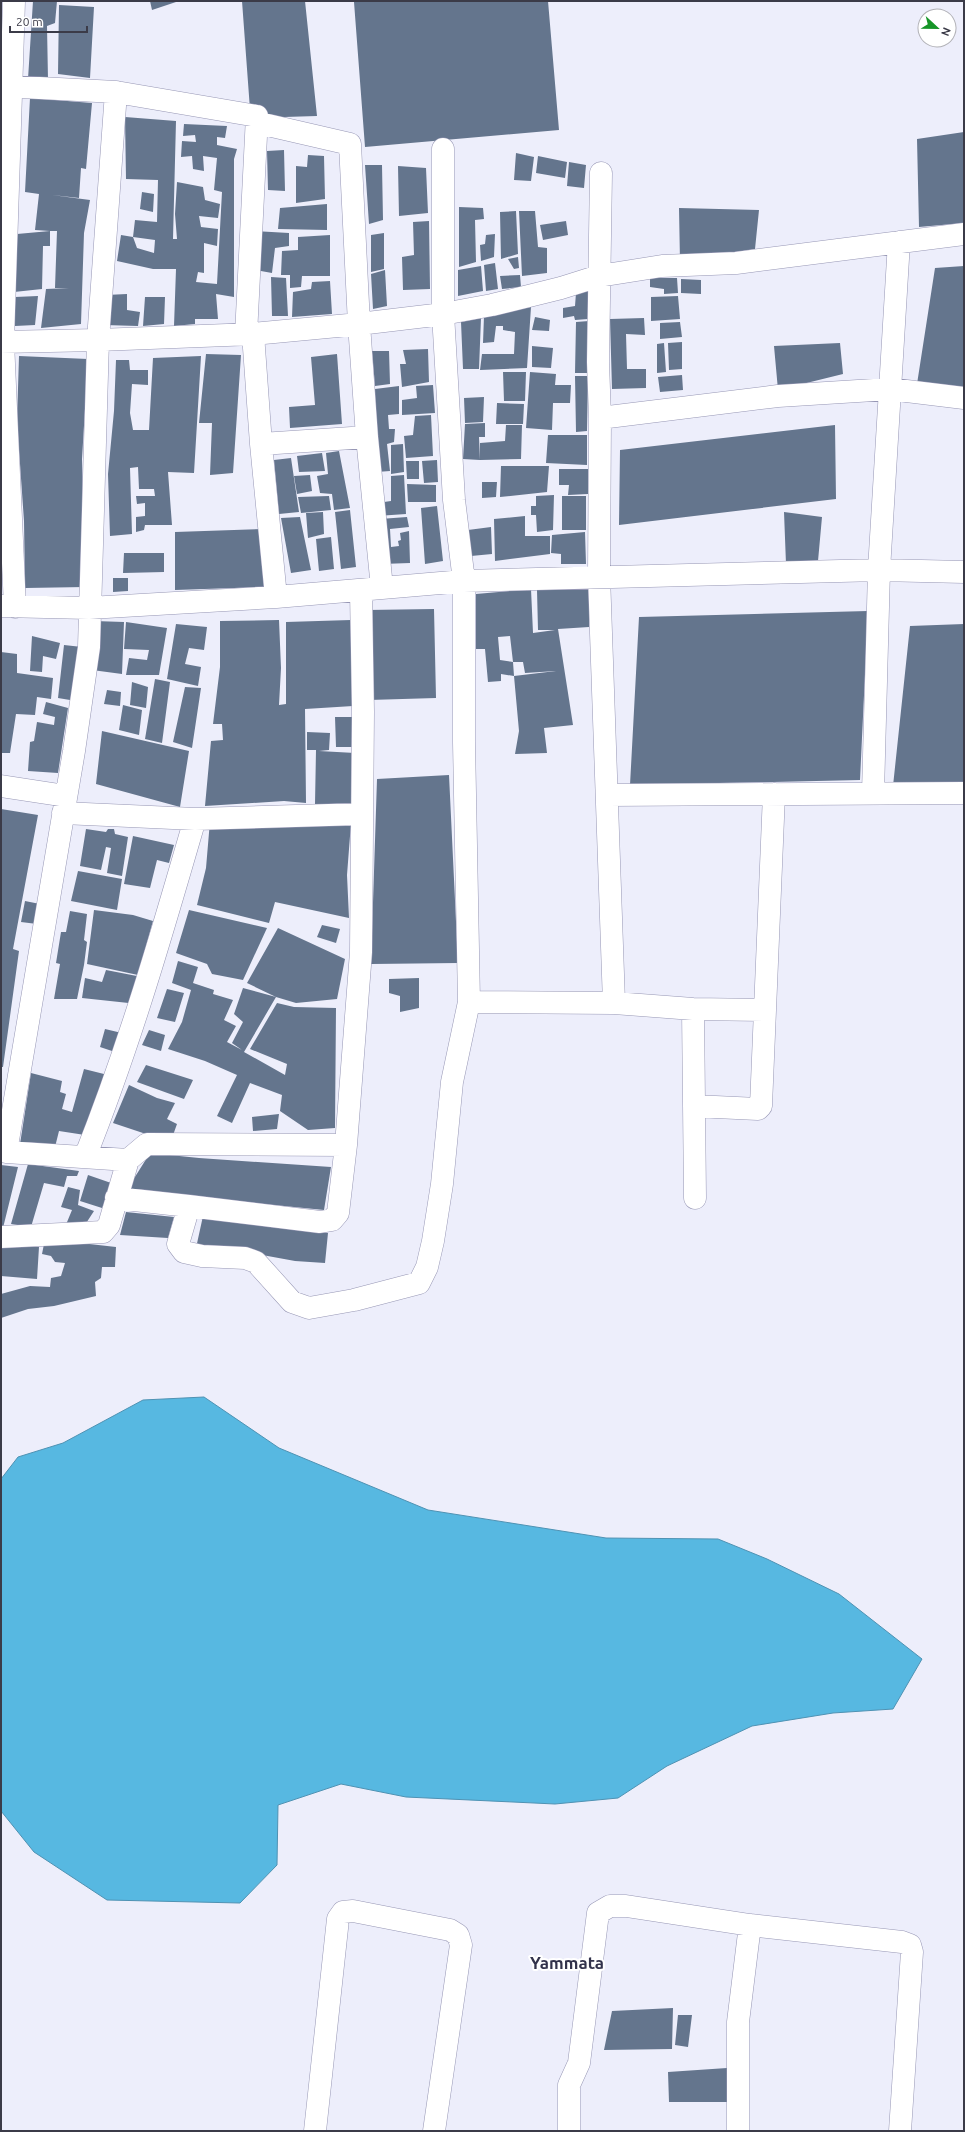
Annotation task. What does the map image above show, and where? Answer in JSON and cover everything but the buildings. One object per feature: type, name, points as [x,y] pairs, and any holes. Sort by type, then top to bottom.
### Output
[{"type":"street","points":[[14,1],[6,86],[2,342],[8,606],[89,608],[276,597],[464,581],[599,576],[879,570],[964,572]]},
{"type":"street","points":[[6,86],[116,92],[257,116]]},
{"type":"street","points":[[116,92],[98,340],[88,647],[64,804],[3,1152],[128,1160]]},
{"type":"street","points":[[116,1198],[320,1222],[332,1220],[338,1213],[346,1145],[361,952],[362,814],[371,589],[367,437],[359,324],[350,144],[260,123],[257,116]]},
{"type":"street","points":[[257,116],[250,334],[276,597]]},
{"type":"street","points":[[189,1206],[178,1244],[184,1252],[202,1256],[246,1258],[256,1262],[292,1302],[309,1308],[354,1300],[419,1283],[426,1267],[433,1241],[442,1184],[452,1082],[469,1002],[464,742],[464,581],[454,500],[443,314],[443,149]]},
{"type":"street","points":[[600,173],[598,362],[600,418],[599,576],[614,1003]]},
{"type":"street","points":[[2,342],[250,334],[359,324],[443,314],[492,305],[562,288],[599,276],[662,266],[736,263],[964,234]]},
{"type":"street","points":[[873,793],[879,570],[899,242]]},
{"type":"street","points":[[600,418],[778,396],[890,389],[964,398]]},
{"type":"street","points":[[261,444],[367,437]]},
{"type":"street","points":[[1,786],[64,804],[195,819],[362,814]]},
{"type":"street","points":[[607,795],[964,793]]},
{"type":"street","points":[[694,1106],[759,1108],[761,1104],[774,794]]},
{"type":"street","points":[[85,1157],[113,1085],[152,966],[195,819]]},
{"type":"street","points":[[469,1002],[614,1003],[693,1009],[764,1010]]},
{"type":"street","points":[[693,1009],[695,1198]]},
{"type":"street","points":[[1,1237],[103,1232],[109,1225],[128,1160],[147,1144],[346,1145]]},
{"type":"street","points":[[569,2131],[569,2085],[579,2062],[598,1913],[610,1906],[626,1906],[750,1925],[902,1942],[910,1945],[912,1952],[900,2131]]},
{"type":"street","points":[[315,2131],[338,1919],[342,1912],[353,1911],[450,1930],[458,1935],[461,1945],[434,2131]]},
{"type":"street","points":[[738,2131],[738,2022],[750,1925]]},
{"type":"water","points":[[204,1397],[279,1448],[428,1510],[606,1538],[718,1539],[767,1559],[839,1594],[922,1659],[893,1709],[833,1713],[752,1726],[667,1766],[618,1798],[555,1804],[406,1797],[341,1784],[278,1805],[277,1865],[240,1903],[107,1900],[34,1852],[1,1811],[1,1479],[18,1457],[63,1443],[143,1400]]},
{"type":"district","name":"Yammata","points":[[567,1962]]}]
